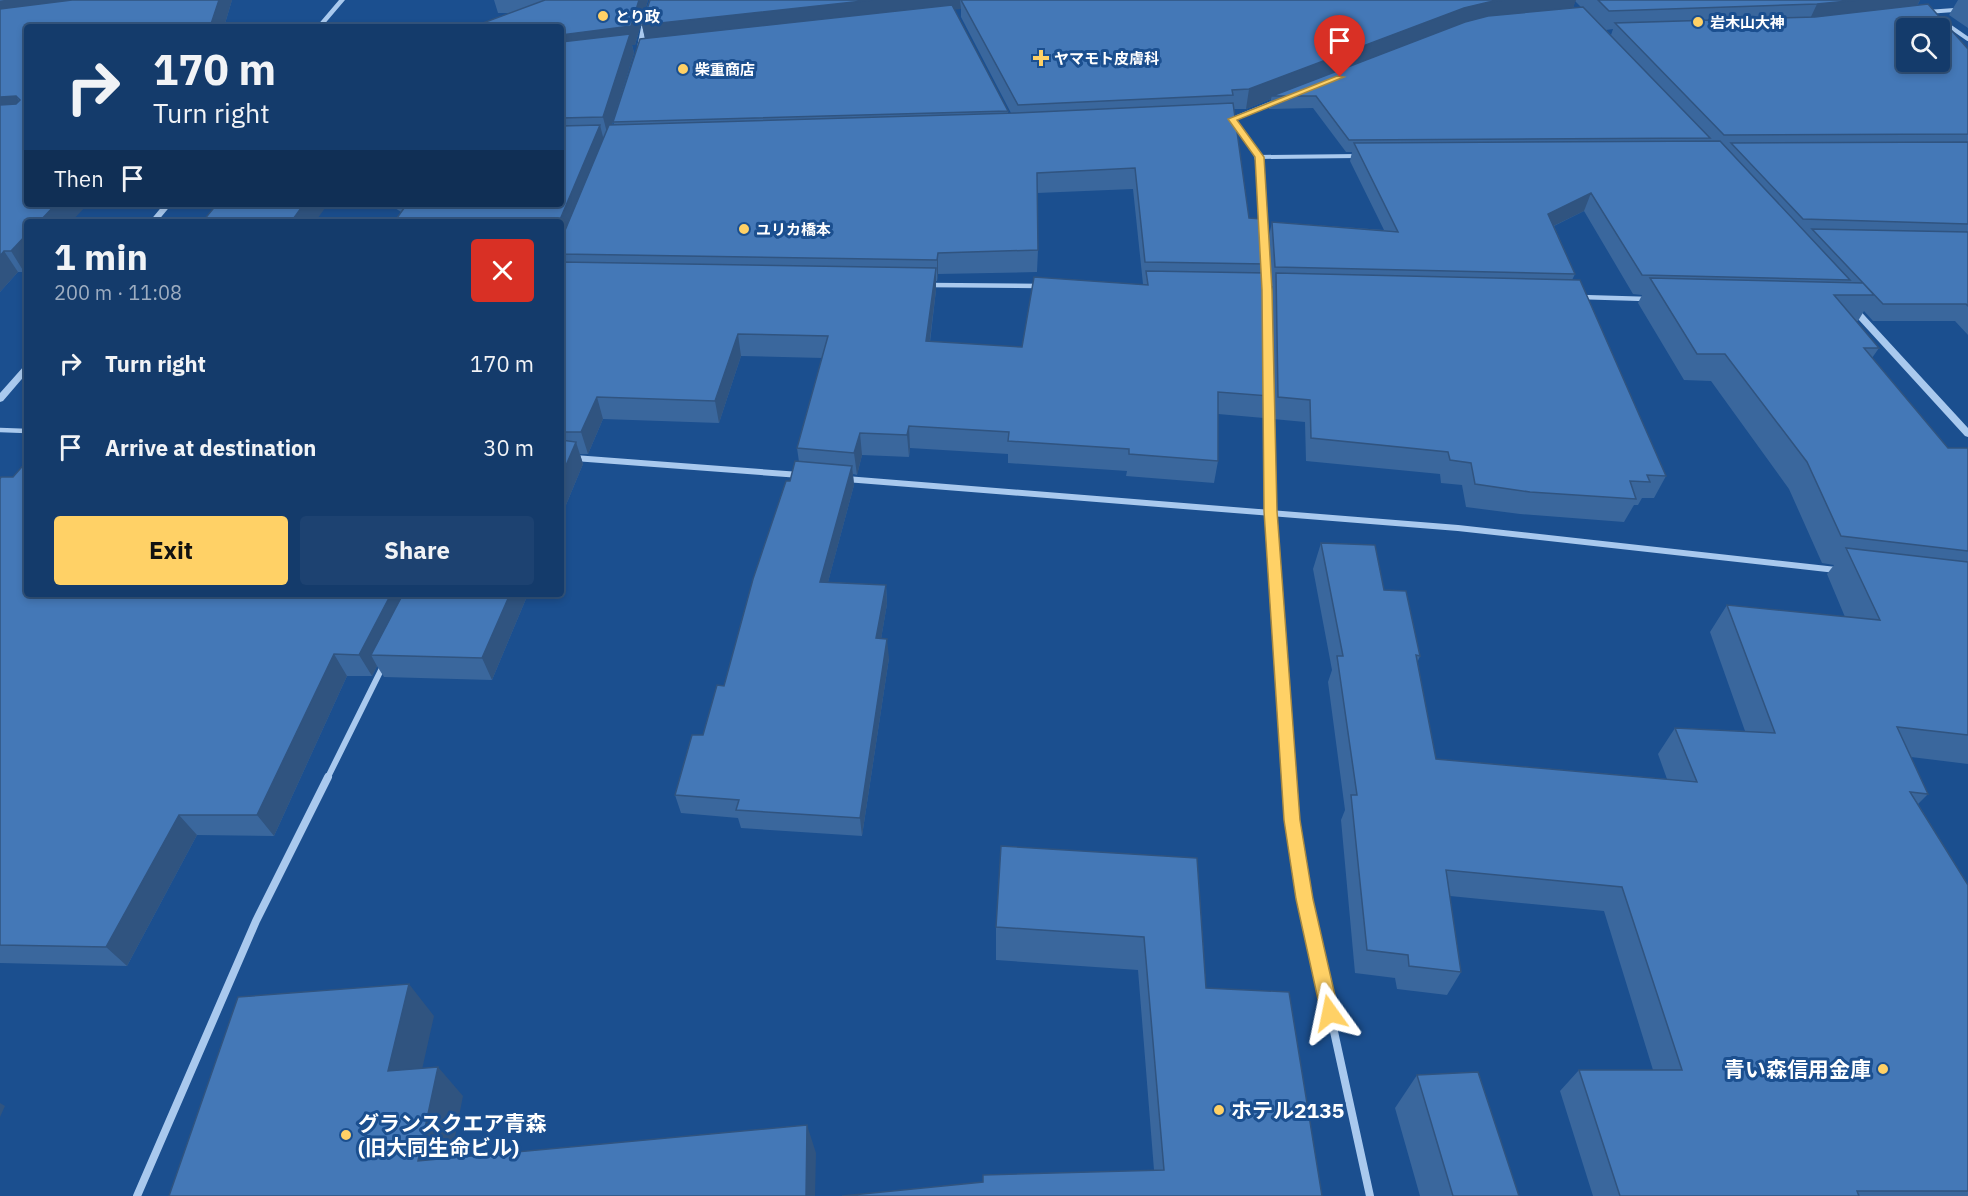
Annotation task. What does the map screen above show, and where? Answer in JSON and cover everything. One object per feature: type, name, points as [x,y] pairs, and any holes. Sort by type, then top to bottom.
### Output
[{"type":"street","points":[[322,24],[342,0]]},
{"type":"street","points":[[638,60],[645,22],[653,0]]},
{"type":"street","points":[[1918,13],[1968,9]]},
{"type":"street","points":[[1929,12],[1968,39]]},
{"type":"street","points":[[629,49],[652,47]]},
{"type":"street","points":[[1221,119],[1232,119],[1286,98]]},
{"type":"street","points":[[1232,119],[1259,157],[1264,234]]},
{"type":"street","points":[[1259,157],[1366,156]]},
{"type":"street","points":[[156,219],[166,207]]},
{"type":"street","points":[[1265,256],[1268,325]]},
{"type":"street","points":[[920,285],[1052,287]]},
{"type":"street","points":[[1255,290],[1279,290]]},
{"type":"street","points":[[1574,297],[1656,299]]},
{"type":"street","points":[[1841,300],[1849,304],[1968,434]]},
{"type":"street","points":[[0,399],[24,371]]},
{"type":"street","points":[[1268,383],[1270,511],[1292,820],[1305,899],[1370,1196]]},
{"type":"street","points":[[0,430],[24,431]]},
{"type":"street","points":[[564,457],[809,476]]},
{"type":"street","points":[[833,478],[1270,511],[1647,547],[1849,572]]},
{"type":"street","points":[[137,1196],[256,921],[389,655]]},
{"type":"building","points":[[72,0],[219,0],[211,24],[24,24],[24,207],[53,207],[42,219],[24,219],[24,237],[11,251],[4,251],[0,256],[0,105],[16,104],[20,100],[16,96],[0,97],[0,9]]},
{"type":"building","points":[[545,0],[639,0],[631,26],[564,35],[564,24],[480,24]]},
{"type":"building","points":[[650,0],[872,0],[642,25]]},
{"type":"building","points":[[961,0],[1504,0],[1464,8],[1249,89],[1232,90],[1233,95],[1018,105]]},
{"type":"building","points":[[1598,0],[1858,0],[1817,4],[1609,11]]},
{"type":"building","points":[[1928,4],[1940,18],[1896,18],[1896,72],[1950,72],[1950,29],[1968,49],[1968,134],[1724,135],[1615,23],[1815,17]]},
{"type":"building","points":[[952,5],[1008,111],[613,122],[640,39]]},
{"type":"building","points":[[1583,7],[1710,138],[1349,140],[1316,96],[1272,96],[1465,22],[1488,16]]},
{"type":"building","points":[[630,34],[603,117],[564,118],[564,42]]},
{"type":"building","points":[[1233,103],[1249,218],[1263,219],[1266,264],[1145,262],[1135,168],[1037,173],[1038,250],[938,253],[937,260],[564,254],[564,233],[609,125],[1016,113]]},
{"type":"building","points":[[600,125],[560,219],[396,219],[405,207],[564,207],[564,126]]},
{"type":"building","points":[[1720,141],[1850,280],[1642,275],[1591,193],[1548,214],[1575,274],[1275,267],[1272,222],[1398,232],[1354,143]]},
{"type":"building","points":[[1968,142],[1968,224],[1803,219],[1731,143]]},
{"type":"building","points":[[215,207],[302,207],[293,219],[205,219]]},
{"type":"building","points":[[1812,229],[1968,232],[1968,306],[1966,304],[1883,304]]},
{"type":"building","points":[[564,262],[936,268],[926,341],[1022,347],[1034,277],[1148,285],[1146,271],[1267,273],[1269,396],[1218,392],[1218,461],[1129,454],[1129,449],[1008,441],[1009,432],[909,426],[907,435],[860,433],[854,453],[797,448],[828,336],[738,334],[715,401],[597,397],[581,432],[564,432]]},
{"type":"building","points":[[1276,273],[1580,280],[1666,476],[1647,475],[1650,482],[1630,481],[1636,499],[1530,492],[1475,484],[1471,463],[1450,460],[1448,452],[1311,438],[1310,400],[1278,397]]},
{"type":"building","points":[[1650,278],[1863,283],[1874,295],[1834,295],[1879,348],[1864,348],[1948,448],[1968,448],[1968,551],[1841,536],[1807,462],[1725,354],[1697,354]]},
{"type":"building","points":[[564,440],[576,442],[564,470]]},
{"type":"building","points":[[795,461],[852,466],[820,582],[886,585],[876,638],[887,639],[860,818],[736,810],[739,800],[675,795],[692,735],[703,735],[717,685],[724,686],[753,579],[786,481],[790,481]]},
{"type":"building","points":[[24,464],[24,597],[389,597],[359,655],[334,654],[257,815],[179,815],[106,947],[0,945],[0,479],[1,477],[13,477]]},
{"type":"building","points":[[1321,543],[1375,545],[1384,590],[1406,591],[1420,656],[1416,655],[1436,759],[1697,782],[1675,728],[1775,733],[1727,605],[1880,620],[1846,548],[1968,562],[1968,735],[1897,727],[1928,794],[1910,792],[1968,885],[1968,1191],[1857,1191],[1859,1196],[1620,1196],[1579,1070],[1682,1070],[1622,887],[1446,870],[1461,972],[1409,966],[1408,955],[1367,950],[1351,795],[1357,795],[1337,656],[1343,656]]},
{"type":"building","points":[[401,597],[509,597],[482,658],[371,655]]},
{"type":"building","points":[[1001,846],[1197,858],[1206,988],[1289,992],[1322,1196],[842,1196],[983,1182],[983,1175],[1164,1170],[1144,937],[996,927]]},
{"type":"building","points":[[409,984],[388,1071],[438,1067],[418,1161],[807,1125],[806,1196],[169,1196],[238,997]]},
{"type":"building","points":[[1478,1072],[1519,1196],[1453,1196],[1417,1075]]},
{"type":"place","name":"とり政","points":[[603,16]]},
{"type":"place","name":"岩木山大神","points":[[1698,22]]},
{"type":"place","name":"ヤマモト皮膚科","points":[[1041,58]]},
{"type":"place","name":"柴重商店","points":[[683,69]]},
{"type":"place","name":"ユリカ橋本","points":[[744,229]]},
{"type":"place","name":"青い森信用金庫","points":[[1883,1069]]},
{"type":"place","name":"ホテル2135","points":[[1219,1110]]},
{"type":"place","name":"グランスクエア青森 (旧大同生命ビル)","points":[[346,1135]]},
{"type":"route","points":[[1330,1013],[1305,899],[1292,820],[1270,511],[1267,290],[1259,157],[1232,119],[1340,77]]}]
